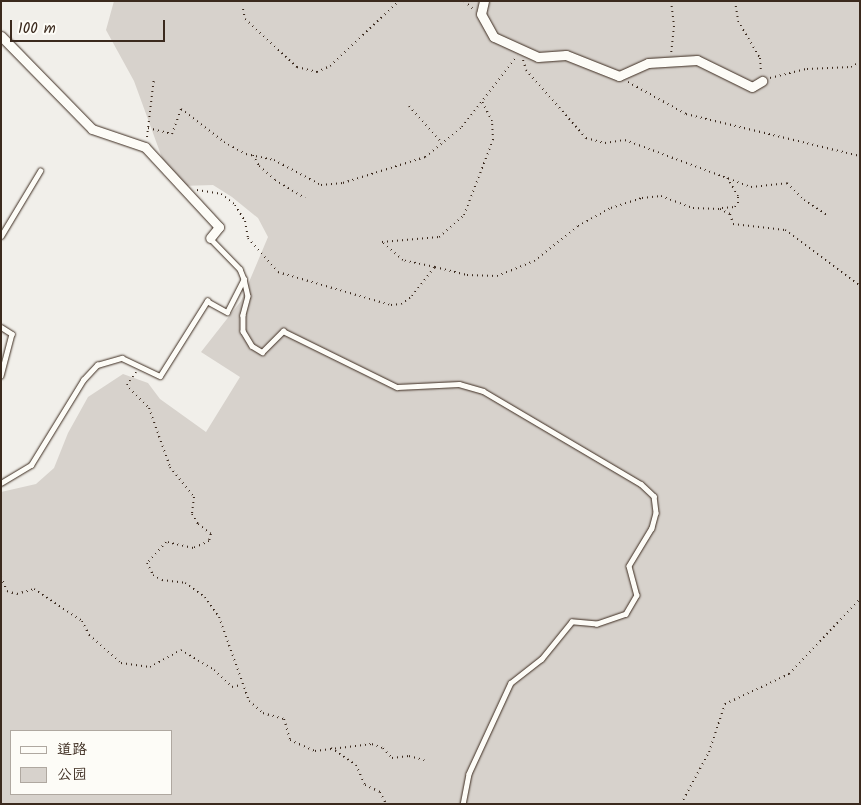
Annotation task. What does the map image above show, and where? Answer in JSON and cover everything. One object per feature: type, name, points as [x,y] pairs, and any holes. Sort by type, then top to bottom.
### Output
[{"type":"street","points":[[484,1],[481,14],[494,36],[538,57],[566,55],[619,76],[648,63],[697,60],[752,88],[762,81]]},
{"type":"street","points":[[1,36],[92,129],[145,147],[219,227],[210,238]]},
{"type":"lane","points":[[1,236],[40,172]]},
{"type":"lane","points":[[210,238],[240,269],[248,296],[243,315],[244,331],[252,346],[262,352],[283,331],[397,388],[459,384],[483,391],[642,484],[654,496],[656,513],[652,528],[629,566],[637,595],[626,614],[596,624],[572,622],[542,659],[511,683],[469,774],[463,804]]},
{"type":"lane","points":[[1,483],[31,465],[83,380],[97,364],[122,358],[160,376],[206,301],[227,312],[244,279]]},
{"type":"lane","points":[[1,327],[12,334],[1,376]]},
{"type":"path","points":[[243,10],[246,19],[297,68],[317,72],[330,66],[399,1]]},
{"type":"path","points":[[670,62],[674,26],[671,1]]},
{"type":"path","points":[[735,1],[738,21],[760,58],[762,81],[807,69],[851,66],[860,62]]},
{"type":"path","points":[[148,128],[172,134],[181,108],[224,142],[253,155],[274,160],[321,185],[343,183],[425,157],[462,127],[521,50]]},
{"type":"path","points":[[521,50],[526,70],[586,138],[605,143],[625,140],[706,173],[726,175],[751,187],[787,183],[804,200],[827,215]]},
{"type":"path","points":[[619,76],[634,88],[686,114],[860,156]]},
{"type":"path","points":[[145,147],[154,78]]},
{"type":"path","points":[[482,102],[492,121],[493,140],[464,215],[439,237],[382,242],[404,260],[467,275],[497,276],[534,261],[578,226],[612,208],[642,198],[661,196],[693,208],[720,209],[735,207],[738,202],[738,196],[726,175]]},
{"type":"path","points":[[409,106],[442,143]]},
{"type":"path","points":[[253,155],[275,180],[305,198]]},
{"type":"path","points":[[188,194],[201,188],[220,194],[235,205],[245,221],[248,238],[278,272],[376,302],[401,304],[422,286],[435,267]]},
{"type":"path","points":[[720,209],[730,214],[733,224],[785,230],[860,286]]},
{"type":"path","points":[[140,366],[127,384],[149,408],[170,467],[194,497],[192,514],[198,524],[211,534],[209,541],[193,548],[166,542],[147,563],[152,575],[162,580],[185,582],[205,597],[219,617],[241,685],[249,701],[262,713],[284,719],[290,740],[315,751],[372,744],[383,748],[392,758],[410,756],[424,760]]},
{"type":"path","points":[[1,577],[8,590],[17,594],[34,588],[82,621],[89,635],[121,663],[150,667],[181,650],[214,670],[232,687],[241,685]]},
{"type":"path","points":[[681,804],[709,752],[725,704],[789,674],[860,599]]},
{"type":"path","points":[[331,748],[356,765],[365,785],[380,792],[386,804]]},
{"type":"green space","points":[[114,1],[860,1],[860,804],[1,804],[1,492],[36,484],[54,468],[68,433],[88,397],[123,374],[148,383],[160,399],[206,432],[240,377],[201,352],[241,301],[268,237],[258,218],[232,197],[213,185],[181,186],[165,166],[134,81],[106,30]]}]
